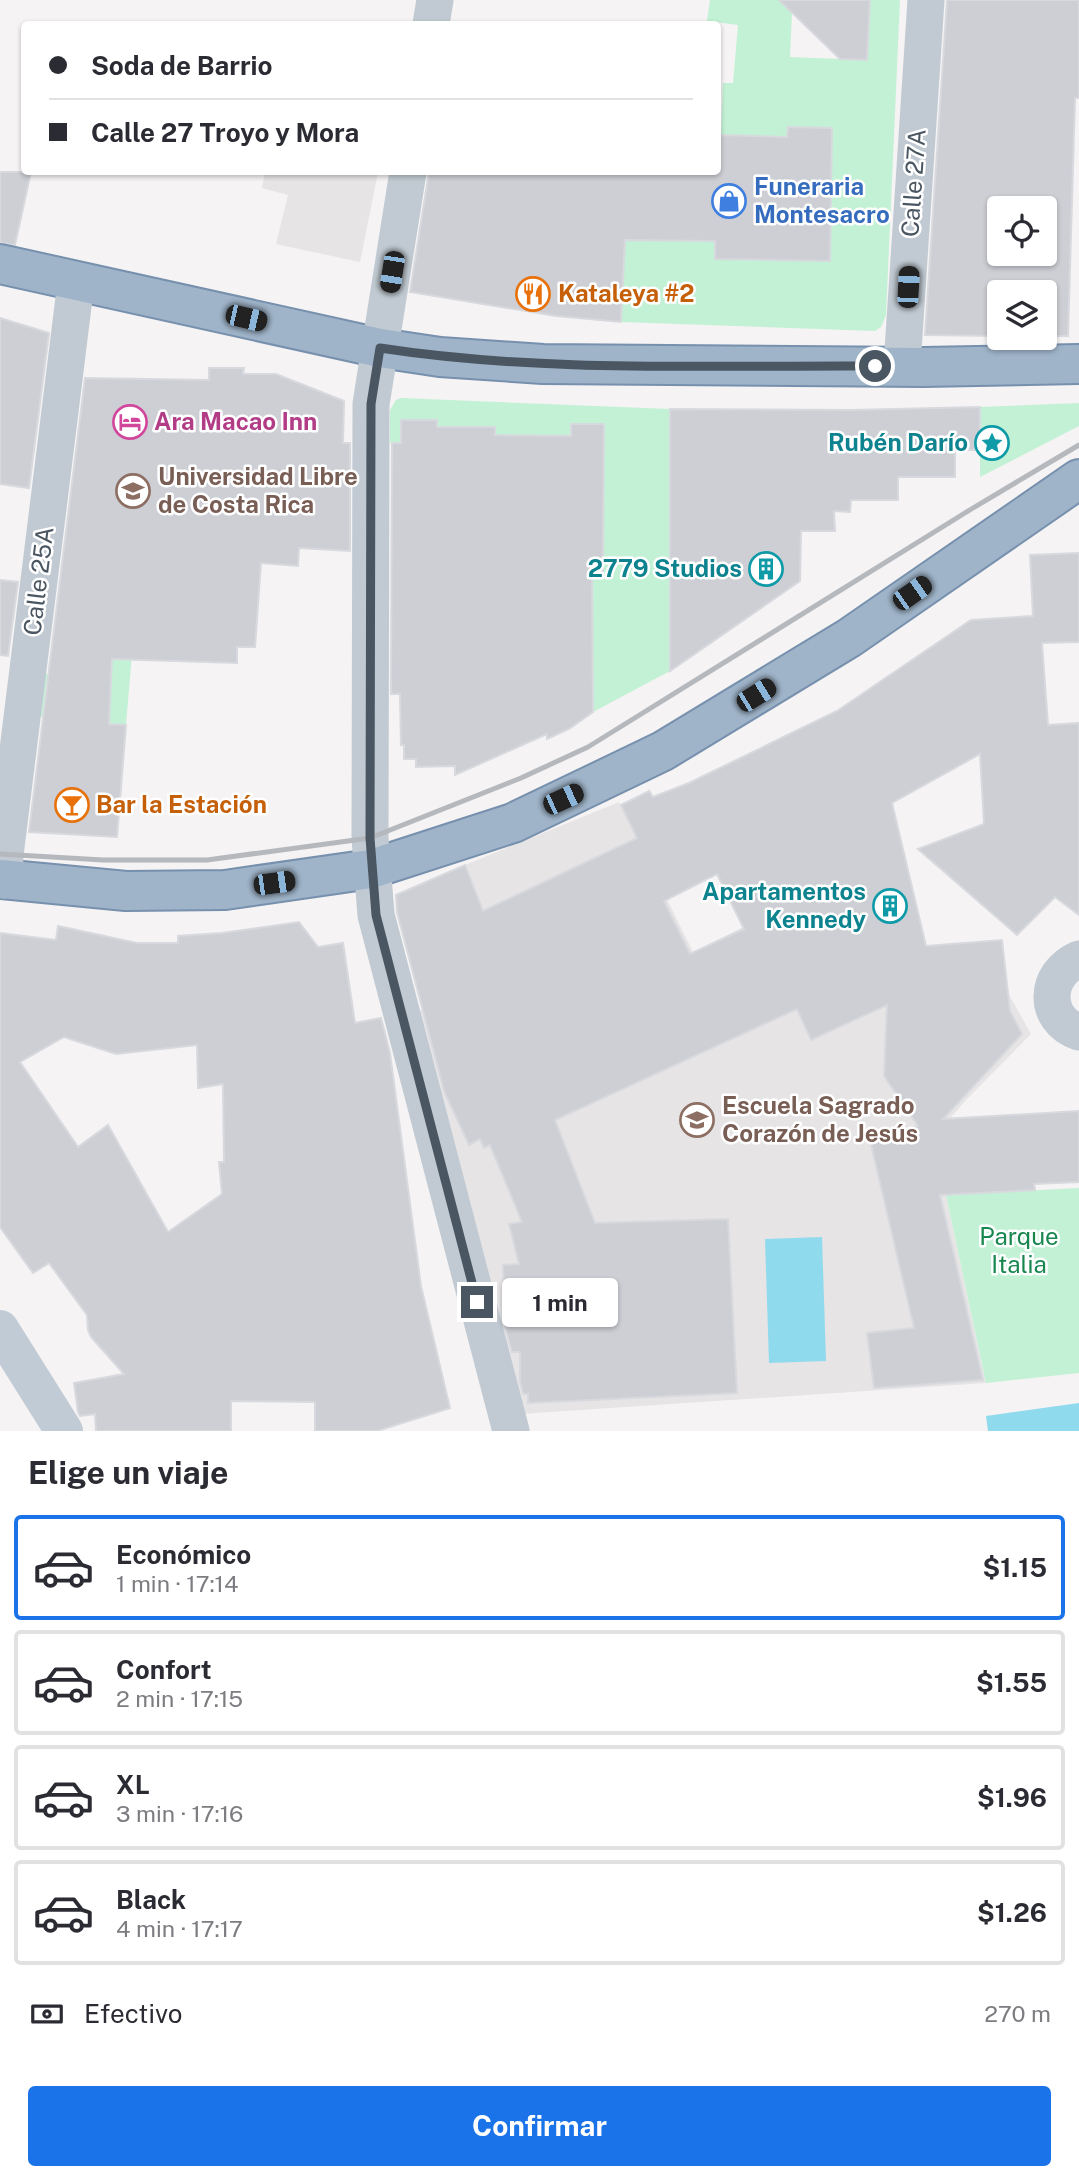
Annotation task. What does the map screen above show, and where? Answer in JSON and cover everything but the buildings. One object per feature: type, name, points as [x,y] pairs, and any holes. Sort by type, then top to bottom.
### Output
[{"type":"highway","points":[[0,264],[380,348],[440,357],[543,364],[1079,364]]},
{"type":"highway","points":[[912,366],[1079,386]]},
{"type":"highway","points":[[2,879],[126,891],[225,890],[371,869],[513,823],[663,751],[849,638],[1079,479]]},
{"type":"main road","points":[[0,1329],[64,1431]]},
{"type":"street","points":[[432,21],[435,0]]},
{"type":"street","name":"Calle 27A","points":[[912,366],[926,0]]},
{"type":"street","points":[[408,175],[371,404],[371,869],[376,915],[511,1431]]},
{"type":"street","name":"Calle 25A","points":[[2,879],[76,282]]},
{"type":"street","points":[[1079,960],[1060,971],[1052,993],[1058,1016],[1065,1025],[1079,1032]]},
{"type":"shaded area","points":[[264,175],[377,175],[360,262],[276,244],[288,195],[262,188]]},
{"type":"shaded area","name":"Escuela Sagrado Corazón de Jesús","points":[[619,802],[693,952],[814,892],[890,999],[1008,993],[1031,1034],[931,1140],[946,1196],[986,1383],[520,1414],[417,1012],[507,975],[465,865]]},
{"type":"green space","points":[[710,0],[779,0],[792,13],[790,57],[867,60],[870,0],[900,0],[886,315],[881,327],[875,331],[621,322],[625,240],[667,241],[716,232],[715,259],[830,261],[832,128],[787,153],[742,162],[742,136],[721,135],[723,83],[733,83],[738,25],[707,21]]},
{"type":"green space","points":[[401,398],[670,409],[670,671],[593,712],[592,572],[603,572],[604,424],[572,424],[571,436],[495,435],[401,421],[401,443],[390,443],[390,410],[396,400]]},
{"type":"green space","points":[[1079,403],[1079,426],[980,477],[980,407]]},
{"type":"green space","points":[[134,630],[126,725],[34,716],[40,673],[93,691],[111,694],[113,645]]},
{"type":"green space","name":"Parque Italia","points":[[1079,1188],[1079,1373],[986,1383],[946,1195]]},
{"type":"water","points":[[822,1237],[826,1361],[769,1363],[765,1239]]},
{"type":"water","points":[[1079,1403],[1079,1431],[988,1431],[986,1416]]},
{"type":"railway","points":[[0,854],[103,860],[207,860],[370,838],[521,778],[588,747],[1079,445]]},
{"type":"place","name":"Funeraria Montesacro","points":[[729,201]]},
{"type":"place","name":"Kataleya #2","points":[[533,294]]},
{"type":"place","name":"Ara Macao Inn","points":[[130,422]]},
{"type":"place","name":"Rubén Darío","points":[[992,443]]},
{"type":"place","name":"Universidad Libre de Costa Rica","points":[[133,491]]},
{"type":"place","name":"2779 Studios","points":[[766,569]]},
{"type":"place","name":"Bar la Estación","points":[[72,805]]},
{"type":"place","name":"Apartamentos Kennedy","points":[[890,906]]},
{"type":"place","name":"Escuela Sagrado Corazón de Jesús","points":[[697,1120]]},
{"type":"route","points":[[477,1302],[376,915],[371,869],[371,404],[380,348],[440,357],[543,364],[875,366]]}]
